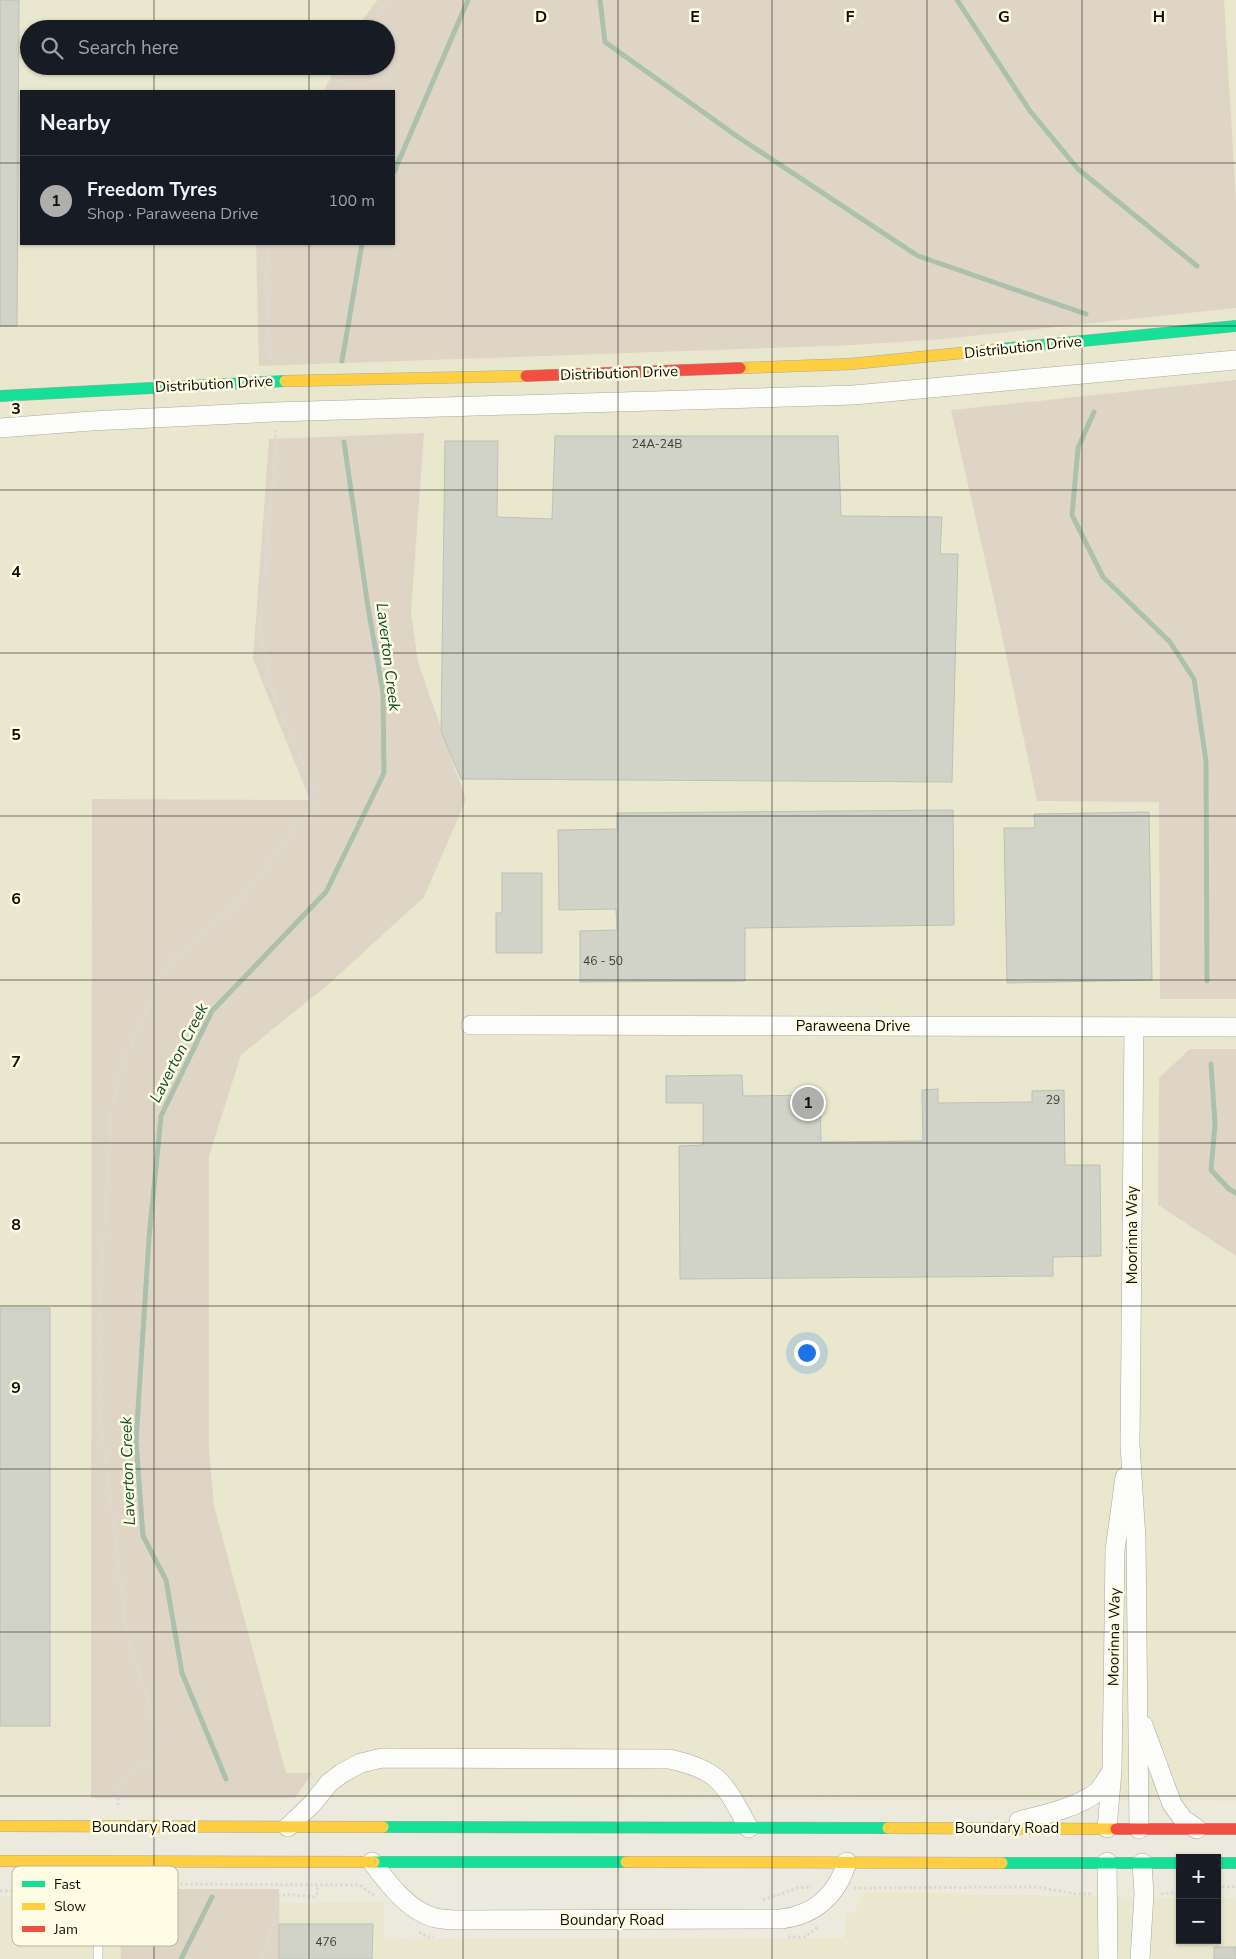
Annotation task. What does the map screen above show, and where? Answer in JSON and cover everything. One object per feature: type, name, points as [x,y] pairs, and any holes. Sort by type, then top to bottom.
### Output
[{"type":"main road","name":"Distribution Drive","points":[[2,396],[271,381],[500,377],[851,364],[1236,326]]},
{"type":"main road","name":"Boundary Road","points":[[0,1826],[988,1828],[1107,1833],[1236,1829]]},
{"type":"main road","points":[[807,1828],[822,1838]]},
{"type":"main road","points":[[0,1861],[253,1863],[843,1857],[1141,1858],[1176,1862]]},
{"type":"main road","points":[[1221,1863],[1236,1863]]},
{"type":"street","points":[[904,359],[907,390]]},
{"type":"street","name":"Distribution Drive","points":[[3,427],[274,412],[854,395],[1236,360]]},
{"type":"street","points":[[734,369],[735,398]]},
{"type":"street","points":[[191,385],[196,416]]},
{"type":"street","points":[[2,396],[3,427]]},
{"type":"street","name":"Paraweena Drive","points":[[471,1025],[1236,1027]]},
{"type":"street","name":"Moorinna Way","points":[[1134,1027],[1130,1444],[1136,1538],[1140,1833]]},
{"type":"street","name":"Moorinna Way","points":[[1107,1833],[1112,1772],[1115,1550],[1130,1444]]},
{"type":"street","name":"Moorinna Way","points":[[1137,1708],[1172,1804],[1183,1819],[1197,1829]]},
{"type":"street","points":[[288,1828],[312,1804],[329,1783],[342,1773],[361,1763],[382,1758],[669,1759],[693,1764],[712,1774],[726,1787],[749,1828]]},
{"type":"street","points":[[988,1828],[1046,1814],[1075,1804],[1097,1792],[1112,1772]]},
{"type":"street","name":"Boundary Road","points":[[372,1862],[404,1898],[419,1911],[435,1918],[464,1920],[781,1919],[799,1917],[816,1908],[836,1888],[842,1877],[843,1857]]},
{"type":"street","points":[[1107,1858],[1108,1959]]},
{"type":"street","points":[[1140,1959],[1144,1894],[1141,1858]]},
{"type":"lane","points":[[55,1861],[55,1866]]},
{"type":"lane","points":[[98,1946],[98,1959]]},
{"type":"path","points":[[374,20],[388,0]]},
{"type":"path","points":[[335,90],[343,75]]},
{"type":"path","points":[[270,245],[266,271],[271,381]]},
{"type":"path","points":[[117,1812],[122,1782],[127,1776],[151,1761],[158,1751],[160,1741],[126,1630],[99,1406],[99,1315],[112,1106],[128,1052],[164,971],[177,956],[241,900],[313,804],[313,789],[270,685],[260,627],[276,446],[274,412]]},
{"type":"path","points":[[253,1863],[254,1886]]},
{"type":"path","points":[[178,1885],[360,1885],[376,1898],[404,1898]]},
{"type":"path","points":[[262,1959],[273,1924],[276,1897],[286,1894],[314,1897],[317,1894],[318,1885]]},
{"type":"path","points":[[756,1902],[798,1888],[1036,1887],[1077,1894],[1106,1895]]},
{"type":"path","points":[[1221,1887],[1236,1887]]},
{"type":"path","points":[[1144,1894],[1176,1892]]},
{"type":"shaded area","points":[[0,0],[1236,0],[1236,1801],[0,1797]]},
{"type":"shaded area","points":[[377,0],[1224,0],[1236,200],[1236,308],[943,339],[854,345],[259,366],[256,245],[395,245],[395,90],[324,90],[332,75],[395,75],[395,20],[363,20]]},
{"type":"shaded area","points":[[1236,380],[1236,999],[1160,999],[1159,802],[1037,801],[951,410]]},
{"type":"shaded area","points":[[424,433],[411,612],[418,662],[466,800],[424,897],[330,983],[241,1055],[209,1156],[209,1451],[214,1506],[286,1773],[312,1773],[295,1798],[91,1798],[92,799],[310,800],[253,659],[269,439]]},
{"type":"shaded area","points":[[1190,1049],[1236,1049],[1236,1256],[1158,1205],[1159,1078]]},
{"type":"shaded area","points":[[178,1889],[279,1889],[280,1903],[384,1902],[385,1939],[843,1938],[845,1933],[845,1913],[854,1913],[864,1892],[1176,1898],[1176,1944],[1221,1944],[1221,1898],[1236,1899],[1236,1959],[0,1959],[0,1896],[12,1896],[12,1946],[178,1946]]},
{"type":"shaded area","points":[[178,1889],[279,1889],[280,1959],[121,1959],[121,1946],[178,1946]]},
{"type":"building","points":[[0,0],[19,0],[17,326],[0,326]]},
{"type":"building","points":[[555,436],[838,436],[841,516],[942,517],[940,554],[958,554],[952,782],[461,779],[441,731],[445,441],[498,441],[497,517],[552,519]]},
{"type":"building","points":[[953,810],[954,925],[745,928],[745,981],[580,982],[580,931],[617,930],[616,909],[559,910],[558,830],[617,829],[617,813]]},
{"type":"building","points":[[1149,812],[1152,980],[1007,983],[1004,828],[1035,828],[1034,814]]},
{"type":"building","points":[[502,873],[542,873],[542,953],[496,953],[496,913],[502,913]]},
{"type":"building","points":[[742,1075],[743,1096],[820,1095],[821,1142],[923,1141],[922,1090],[938,1089],[938,1103],[1032,1102],[1032,1091],[1064,1090],[1065,1165],[1100,1165],[1101,1256],[1053,1257],[1053,1276],[680,1279],[679,1146],[703,1145],[703,1103],[666,1103],[666,1076]]},
{"type":"building","points":[[0,1308],[50,1308],[50,1726],[0,1726]]},
{"type":"building","points":[[279,1924],[373,1924],[372,1959],[279,1959]]},
{"type":"building","points":[[1214,1947],[1236,1947],[1236,1959],[1214,1959]]},
{"type":"waterway","name":"Laverton Creek","points":[[395,170],[468,0]]},
{"type":"waterway","points":[[600,0],[605,42],[738,137],[918,256],[1086,314]]},
{"type":"waterway","points":[[957,0],[1030,111],[1078,169],[1197,266]]},
{"type":"waterway","name":"Laverton Creek","points":[[342,361],[362,245]]},
{"type":"waterway","points":[[1094,412],[1078,448],[1072,515],[1103,577],[1170,642],[1194,679],[1206,761],[1207,981]]},
{"type":"waterway","name":"Laverton Creek","points":[[226,1779],[182,1673],[166,1580],[143,1536],[136,1441],[149,1238],[161,1116],[212,1011],[326,892],[384,773],[383,692],[368,607],[344,442]]},
{"type":"waterway","points":[[1211,1064],[1215,1124],[1211,1170],[1229,1189],[1236,1193]]},
{"type":"waterway","name":"Laverton Creek","points":[[181,1959],[212,1897]]},
{"type":"traffic: fast","points":[[1001,349],[1236,326]]},
{"type":"traffic: fast","points":[[0,396],[285,381]]},
{"type":"traffic: fast","points":[[383,1827],[888,1828]]},
{"type":"traffic: fast","points":[[374,1862],[626,1862]]},
{"type":"traffic: fast","points":[[1002,1863],[1176,1863]]},
{"type":"traffic: fast","points":[[1221,1863],[1236,1863]]},
{"type":"traffic: slow","points":[[740,368],[851,364],[1001,349]]},
{"type":"traffic: slow","points":[[285,381],[526,376]]},
{"type":"traffic: slow","points":[[0,1826],[383,1827]]},
{"type":"traffic: slow","points":[[888,1828],[1116,1829]]},
{"type":"traffic: slow","points":[[0,1861],[374,1862]]},
{"type":"traffic: slow","points":[[626,1862],[1002,1863]]},
{"type":"traffic: jam","points":[[526,376],[740,368]]},
{"type":"traffic: jam","points":[[1116,1829],[1236,1829]]},
{"type":"place","name":"Freedom Tyres","points":[[808,1103]]}]
